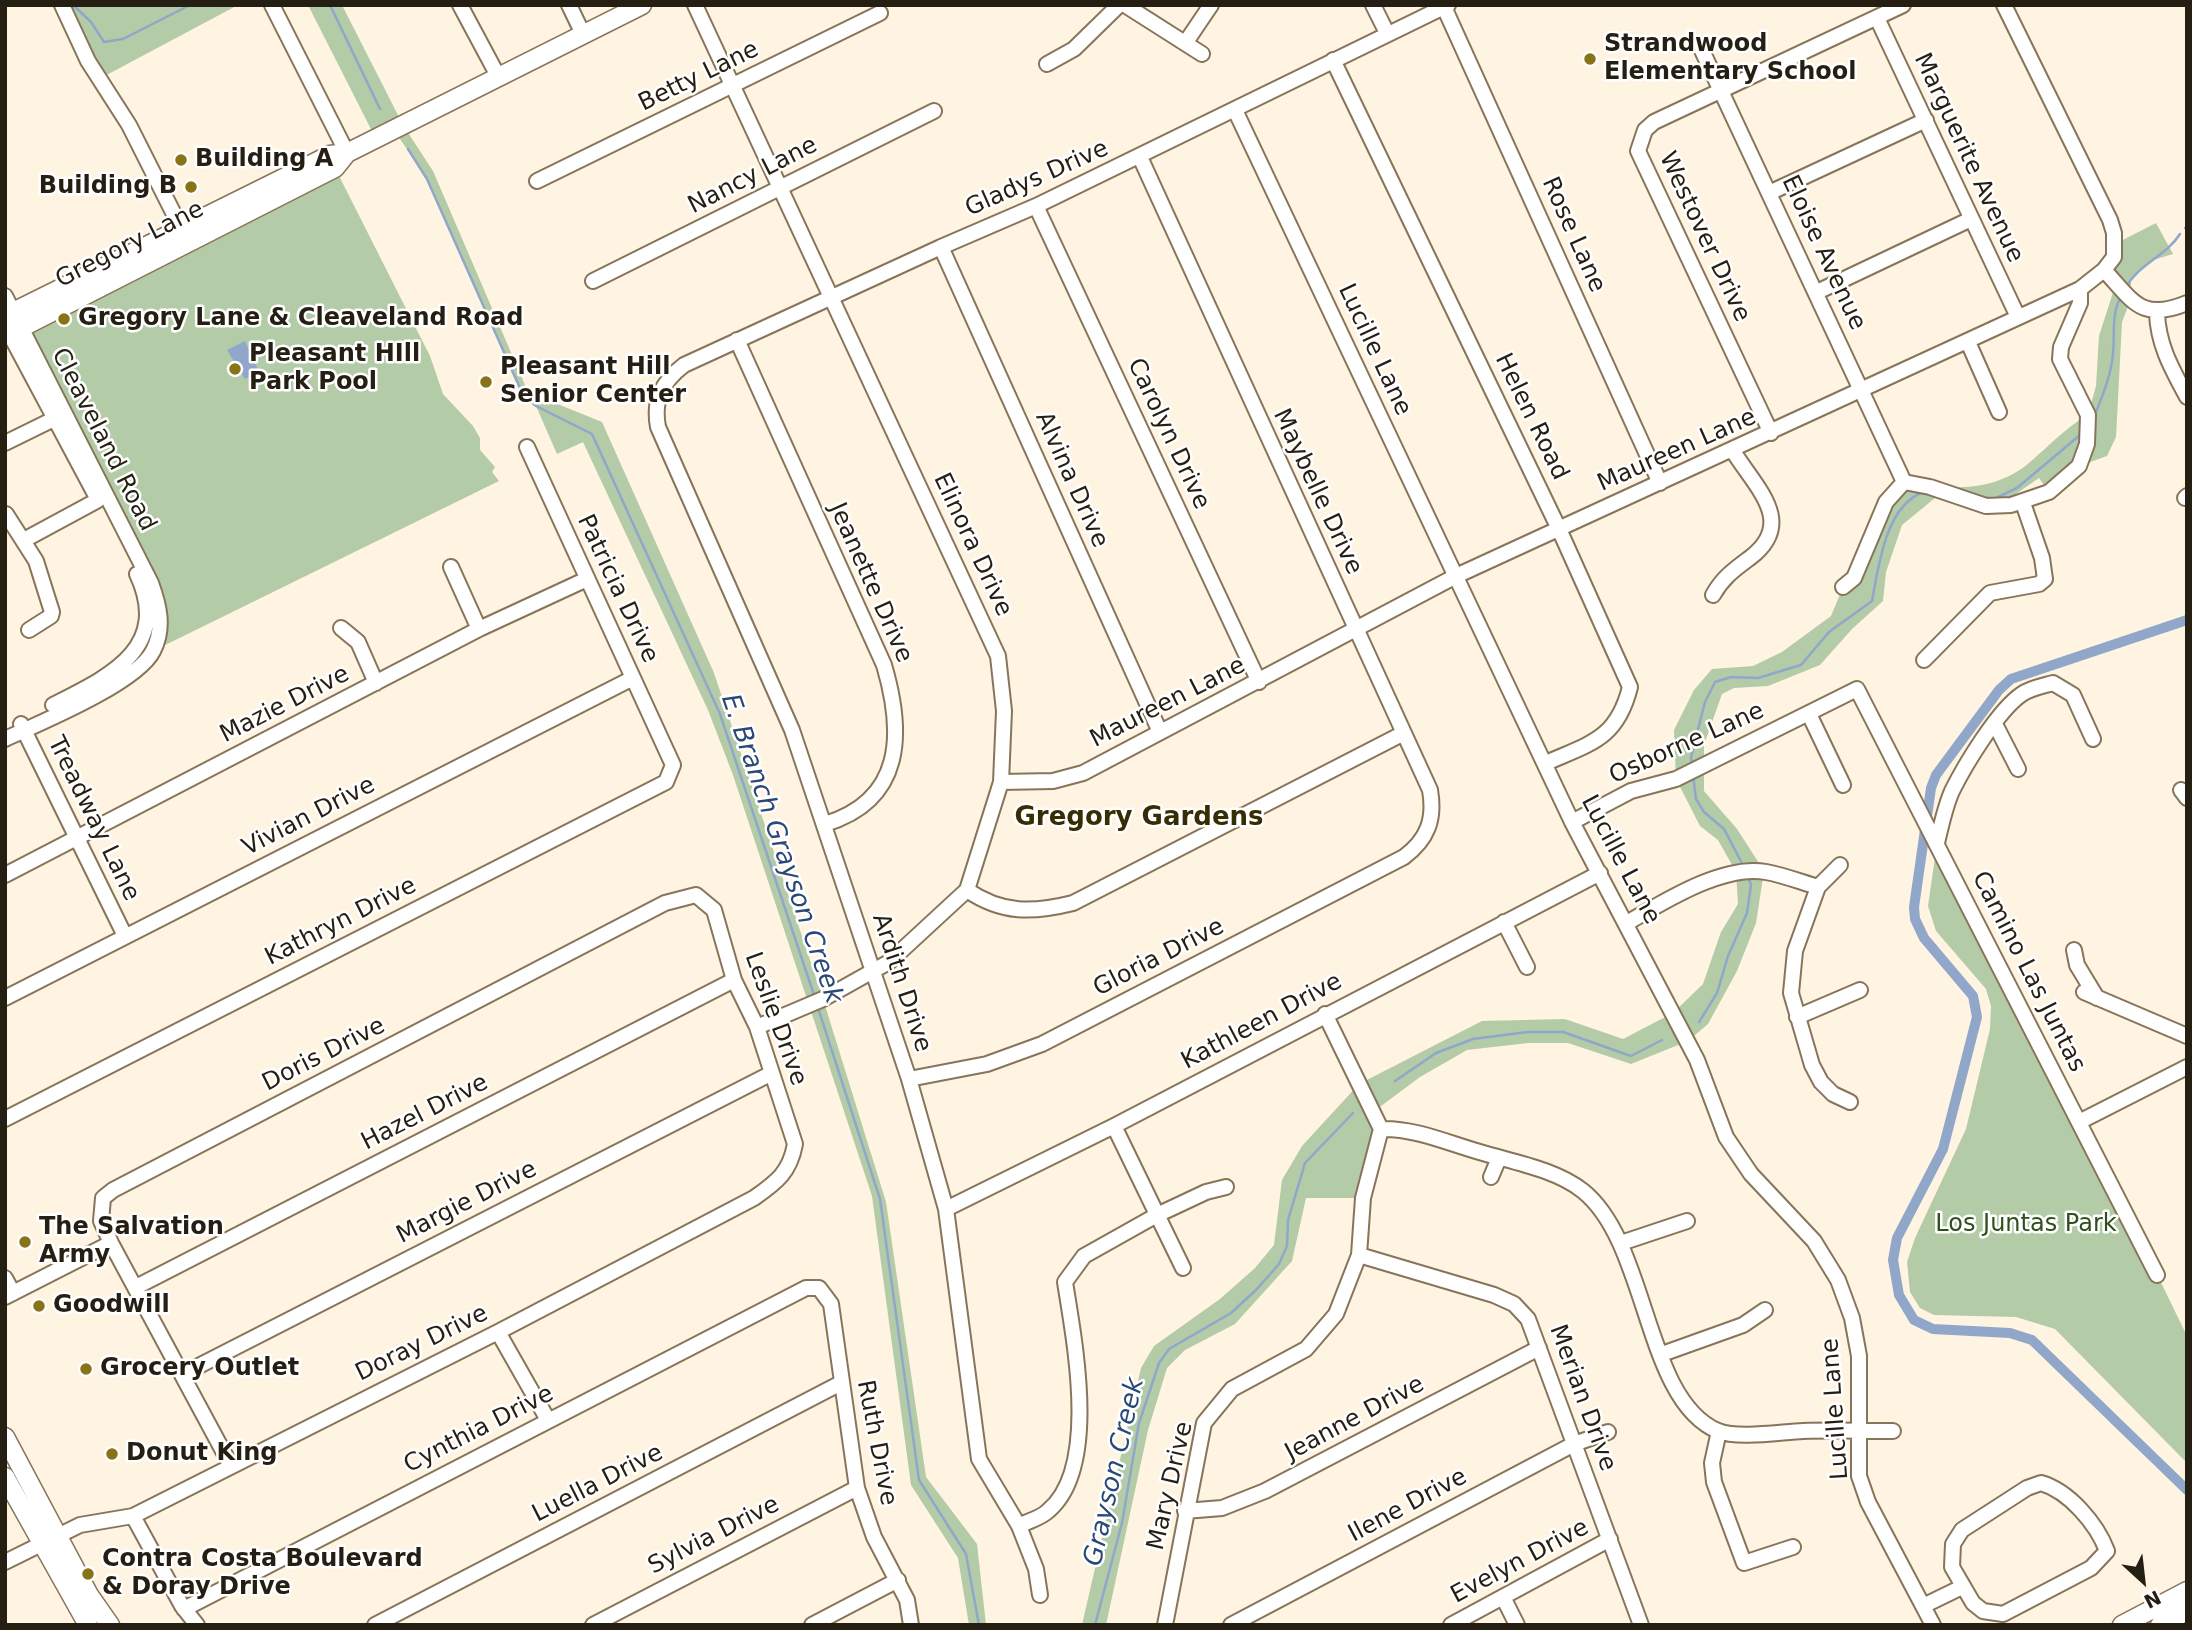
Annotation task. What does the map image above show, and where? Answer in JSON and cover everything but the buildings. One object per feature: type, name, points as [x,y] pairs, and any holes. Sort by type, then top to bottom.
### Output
[{"type":"main road","name":"Gregory Lane","points":[[9,321],[184,235],[330,155],[347,153],[642,5]]},
{"type":"main road","points":[[5,1437],[48,1540],[88,1625]]},
{"type":"main road","points":[[5,1477],[110,1625]]},
{"type":"main road","points":[[2122,1625],[2187,1591]]},
{"type":"main road","points":[[2160,1625],[2187,1611]]},
{"type":"street","points":[[62,5],[88,61],[128,125],[184,235]]},
{"type":"street","points":[[272,5],[347,153]]},
{"type":"street","points":[[460,5],[498,76]]},
{"type":"street","points":[[569,5],[583,34]]},
{"type":"street","name":"Elinora Drive","points":[[695,5],[998,656],[1004,710],[1001,782],[967,890],[889,962],[874,972],[823,999],[757,1027]]},
{"type":"street","points":[[1047,64],[1074,49],[1119,5]]},
{"type":"street","points":[[1125,5],[1202,54]]},
{"type":"street","points":[[1186,42],[1211,5]]},
{"type":"street","points":[[1373,5],[1387,33]]},
{"type":"street","name":"Westover Drive","points":[[1771,433],[1638,151],[1645,130],[1654,122],[1903,5]]},
{"type":"street","points":[[2004,5],[2110,220],[2114,233],[2114,257],[2104,270],[2131,299],[2157,313],[2187,303]]},
{"type":"street","name":"Gladys Drive","points":[[656,403],[671,375],[684,365],[940,247],[1036,206],[1446,6]]},
{"type":"street","name":"Rose Lane","points":[[1446,6],[1660,483]]},
{"type":"street","name":"Betty Lane","points":[[537,181],[880,13]]},
{"type":"street","name":"Marguerite Avenue","points":[[1877,18],[2018,317]]},
{"type":"street","name":"Eloise Avenue","points":[[1699,44],[1817,292],[1903,482]]},
{"type":"street","name":"Helen Road","points":[[1333,60],[1559,529],[1630,687],[1615,726],[1596,740],[1546,763]]},
{"type":"street","name":"Lucille Lane","points":[[1235,110],[1573,822],[1697,1060],[1726,1137],[1751,1174],[1814,1241],[1838,1279],[1852,1318],[1858,1356],[1860,1476],[1868,1502],[1933,1625]]},
{"type":"street","name":"Nancy Lane","points":[[593,281],[934,111]]},
{"type":"street","points":[[1769,193],[1926,120]]},
{"type":"street","name":"Maybelle Drive","points":[[1140,157],[1402,734],[1430,790],[1433,807],[1426,837],[1417,847]]},
{"type":"street","name":"Carolyn Drive","points":[[1036,206],[1259,682]]},
{"type":"street","points":[[1817,292],[1970,219]]},
{"type":"street","name":"Alvina Drive","points":[[940,247],[1160,732]]},
{"type":"street","name":"Maureen Lane","points":[[1001,782],[1070,778],[1356,632],[1457,576],[1968,342],[2080,289],[2104,270]]},
{"type":"street","points":[[1843,587],[1854,578],[1886,502],[1903,482],[1930,487],[1986,506],[2023,503],[2049,492],[2079,466],[2087,444],[2088,415],[2060,359],[2061,347],[2080,303],[2080,289]]},
{"type":"street","points":[[2157,313],[2158,336],[2163,351],[2187,397]]},
{"type":"street","name":"Cleaveland Road","points":[[9,321],[151,583],[159,606],[159,637],[153,651]]},
{"type":"street","name":"Jeanette Drive","points":[[737,341],[884,665],[892,693],[896,744],[888,775],[871,800],[858,810],[825,824]]},
{"type":"street","points":[[1968,342],[1999,411]]},
{"type":"street","name":"Ardith Drive","points":[[656,403],[658,427],[792,730],[909,1079],[946,1209],[979,1459],[1019,1526],[1036,1569],[1040,1595]]},
{"type":"street","points":[[5,443],[60,416]]},
{"type":"street","name":"Cleaveland Road","points":[[60,416],[98,500],[138,577],[145,599],[146,619],[138,644]]},
{"type":"street","name":"Patricia Drive","points":[[527,447],[666,750]]},
{"type":"street","points":[[1713,595],[1722,579],[1766,545],[1773,531],[1773,514],[1734,451]]},
{"type":"street","points":[[24,540],[98,500]]},
{"type":"street","points":[[1924,660],[1990,593],[2039,584],[2045,579],[2042,558],[2023,503]]},
{"type":"street","points":[[6,514],[36,561],[52,612],[51,616],[29,630]]},
{"type":"street","points":[[451,567],[479,629]]},
{"type":"street","name":"Mazie Drive","points":[[5,875],[479,629],[587,579]]},
{"type":"street","points":[[341,628],[358,642],[376,684]]},
{"type":"street","points":[[5,729],[22,726],[129,676],[153,651],[138,644],[122,667],[110,676],[22,726],[5,739]]},
{"type":"street","name":"Vivian Drive","points":[[5,998],[633,678]]},
{"type":"street","points":[[1934,840],[1952,792],[1995,724],[2012,701],[2024,692],[2053,683],[2073,695],[2093,739]]},
{"type":"street","name":"Osborne Lane","points":[[1573,822],[1631,791],[1676,779],[1857,689]]},
{"type":"street","name":"Camino Las Juntas","points":[[1857,689],[2157,1275]]},
{"type":"street","points":[[1809,714],[1843,785]]},
{"type":"street","points":[[1995,724],[2018,769]]},
{"type":"street","name":"Treadway Lane","points":[[22,726],[125,936]]},
{"type":"street","points":[[967,890],[987,904],[1011,911],[1048,909],[1073,903],[1402,734]]},
{"type":"street","name":"Kathryn Drive","points":[[5,1119],[666,782],[673,765],[666,750]]},
{"type":"street","name":"Gloria Drive","points":[[909,1079],[987,1063],[1042,1044],[1404,857],[1417,847]]},
{"type":"street","points":[[1840,865],[1818,887],[1802,928],[1791,977],[1791,993],[1821,1082],[1833,1094],[1850,1102]]},
{"type":"street","points":[[1627,923],[1712,879],[1736,872],[1764,871],[1818,887]]},
{"type":"street","name":"Kathleen Drive","points":[[946,1209],[1114,1126],[1600,873]]},
{"type":"street","name":"Doris Drive","points":[[111,1243],[100,1212],[103,1198],[113,1190],[665,903],[696,895],[714,910]]},
{"type":"street","name":"Leslie Drive","points":[[714,910],[734,980],[757,1027],[795,1144]]},
{"type":"street","points":[[1504,922],[1527,967]]},
{"type":"street","points":[[2074,950],[2077,965],[2098,999]]},
{"type":"street","name":"Hazel Drive","points":[[136,1287],[734,980]]},
{"type":"street","points":[[1797,1017],[1860,990]]},
{"type":"street","points":[[2084,992],[2187,1036]]},
{"type":"street","points":[[1325,1014],[1381,1129],[1399,1129],[1548,1174],[1581,1189],[1603,1211],[1621,1243],[1674,1385],[1691,1410],[1719,1431],[1763,1434],[1893,1431]]},
{"type":"street","points":[[2079,1122],[2187,1067]]},
{"type":"street","name":"Margie Drive","points":[[183,1374],[772,1073]]},
{"type":"street","points":[[1114,1126],[1183,1268]]},
{"type":"street","name":"Mary Drive","points":[[1165,1625],[1185,1511],[1205,1423],[1233,1389],[1306,1349],[1336,1314],[1359,1255],[1363,1198],[1381,1129]]},
{"type":"street","name":"Doray Drive","points":[[5,1562],[91,1522],[133,1516],[230,1464],[498,1332],[754,1198],[783,1176],[792,1163],[795,1144]]},
{"type":"street","points":[[1491,1177],[1499,1158]]},
{"type":"street","points":[[1019,1526],[1049,1511],[1066,1486],[1080,1438],[1079,1370],[1065,1282],[1084,1256],[1157,1215],[1206,1192],[1226,1187]]},
{"type":"street","points":[[1621,1243],[1687,1221]]},
{"type":"street","points":[[5,1278],[9,1295],[111,1243],[230,1464]]},
{"type":"street","name":"Merian Drive","points":[[1359,1255],[1514,1304],[1528,1319],[1641,1625]]},
{"type":"street","name":"Ruth Drive","points":[[796,1292],[819,1288],[831,1304],[857,1488],[874,1537],[898,1580],[911,1625]]},
{"type":"street","name":"Cynthia Drive","points":[[184,1609],[796,1292]]},
{"type":"street","points":[[1661,1354],[1743,1325],[1765,1310]]},
{"type":"street","points":[[498,1332],[548,1420]]},
{"type":"street","name":"Jeanne Drive","points":[[1185,1511],[1222,1508],[1265,1491],[1539,1348]]},
{"type":"street","name":"Luella Drive","points":[[375,1625],[841,1383]]},
{"type":"street","points":[[1719,1431],[1713,1463],[1714,1482],[1744,1563],[1793,1547]]},
{"type":"street","name":"Ilene Drive","points":[[1231,1625],[1574,1444],[1608,1432]]},
{"type":"street","points":[[2041,1483],[2055,1487],[2100,1531],[2106,1551],[2091,1568],[2003,1614],[1983,1611],[1973,1603],[1962,1587],[1952,1567],[1953,1544],[1962,1530],[2027,1488],[2041,1483]]},
{"type":"street","name":"Sylvia Drive","points":[[593,1625],[857,1488]]},
{"type":"street","points":[[133,1516],[184,1609],[197,1625]]},
{"type":"street","name":"Evelyn Drive","points":[[1451,1625],[1610,1539]]},
{"type":"street","points":[[813,1625],[898,1580]]},
{"type":"street","points":[[1923,1606],[1962,1587]]},
{"type":"street","points":[[1503,1597],[1517,1625]]},
{"type":"green space","points":[[62,5],[238,5],[99,79]]},
{"type":"green space","points":[[308,5],[342,5],[403,125],[433,171],[528,392],[602,422],[714,673],[823,999],[886,1202],[926,1477],[977,1544],[986,1625],[969,1625],[958,1558],[911,1485],[872,1196],[733,775],[708,710],[583,442],[557,454],[536,406],[523,395],[427,179],[394,130],[376,139]]},
{"type":"green space","points":[[335,168],[430,356],[443,394],[473,426],[480,438],[480,450],[495,467],[492,472],[499,481],[153,651],[159,606],[20,329]]},
{"type":"green space","points":[[2156,223],[2173,254],[2153,260],[2131,278],[2131,299],[2122,322],[2116,437],[2107,456],[2079,466],[2049,492],[2039,478],[2000,505],[1964,497],[1935,498],[1902,525],[1886,572],[1883,601],[1852,629],[1820,665],[1768,686],[1734,688],[1722,694],[1704,745],[1704,791],[1737,829],[1764,871],[1756,923],[1737,971],[1708,1024],[1688,1041],[1631,1064],[1568,1043],[1528,1043],[1467,1050],[1420,1077],[1373,1112],[1381,1129],[1363,1198],[1306,1198],[1292,1261],[1235,1324],[1185,1350],[1167,1368],[1148,1430],[1106,1625],[1082,1625],[1141,1368],[1154,1346],[1220,1299],[1255,1268],[1274,1245],[1282,1180],[1302,1146],[1359,1084],[1482,1021],[1565,1019],[1623,1039],[1673,1013],[1703,984],[1721,932],[1738,904],[1736,872],[1718,840],[1700,826],[1676,779],[1674,730],[1694,690],[1712,669],[1753,666],[1782,652],[1831,616],[1843,587],[1904,482],[1936,487],[1969,487],[2001,480],[2029,463],[2064,431],[2088,415],[2096,386],[2099,336],[2116,283],[2104,270],[2115,244]]},
{"type":"green space","name":"Los Juntas Park","points":[[1937,843],[2187,1336],[2187,1463],[2055,1329],[2016,1317],[1934,1315],[1920,1308],[1910,1292],[1907,1262],[1915,1238],[1966,1129],[1990,1029],[1991,1006],[1986,989],[1936,931],[1928,906]]},
{"type":"water","points":[[245,341],[259,372],[245,379],[227,350]]},
{"type":"waterway","name":"E. Branch Grayson Creek","points":[[73,5],[91,22],[104,42],[123,39],[190,5]]},
{"type":"waterway","name":"E. Branch Grayson Creek","points":[[330,5],[380,109]]},
{"type":"waterway","name":"E. Branch Grayson Creek","points":[[408,149],[427,179],[523,395],[536,406],[592,434],[720,714],[815,998]]},
{"type":"waterway","name":"Grayson Creek","points":[[2126,287],[2138,272],[2180,234]]},
{"type":"waterway","name":"Grayson Creek","points":[[2094,417],[2110,370],[2115,317],[2121,296]]},
{"type":"waterway","name":"Grayson Creek","points":[[1976,496],[1994,499],[2017,488],[2080,435]]},
{"type":"waterway","name":"Grayson Creek","points":[[1692,765],[1691,757],[1705,702],[1715,682],[1731,677],[1758,678],[1801,665],[1829,632],[1872,601],[1881,555],[1892,524],[1900,510],[1923,492]]},
{"type":"waterway","points":[[2187,620],[2011,679],[1999,690],[1936,775],[1931,788],[1914,907],[1915,919],[1924,938],[1973,996],[1977,1017],[1943,1149],[1897,1238],[1893,1260],[1899,1295],[1914,1320],[1933,1329],[2010,1333],[2032,1340],[2187,1490]]},
{"type":"waterway","name":"Grayson Creek","points":[[1693,775],[1696,799],[1704,812],[1724,829],[1744,867]]},
{"type":"waterway","name":"Grayson Creek","points":[[1699,1022],[1717,993],[1728,956],[1747,913],[1751,885],[1748,877]]},
{"type":"waterway","name":"E. Branch Grayson Creek","points":[[818,1008],[880,1199],[919,1480],[966,1554],[979,1625]]},
{"type":"waterway","name":"Grayson Creek","points":[[1395,1081],[1436,1053],[1473,1039],[1528,1032],[1563,1032],[1631,1056],[1662,1040]]},
{"type":"waterway","name":"Grayson Creek","points":[[1095,1625],[1122,1523],[1139,1423],[1159,1363],[1169,1349],[1231,1313],[1279,1264],[1287,1246],[1288,1220],[1305,1163],[1353,1113]]},
{"type":"place","name":"Strandwood Elementary School","points":[[1590,59]]},
{"type":"place","name":"Building A","points":[[181,160]]},
{"type":"place","name":"Building B","points":[[191,187]]},
{"type":"place","name":"Gregory Lane & Cleaveland Road","points":[[64,319]]},
{"type":"place","name":"Pleasant HIll Park Pool","points":[[235,369]]},
{"type":"place","name":"Pleasant Hill Senior Center","points":[[486,382]]},
{"type":"place","name":"The Salvation Army","points":[[25,1242]]},
{"type":"place","name":"Goodwill","points":[[39,1306]]},
{"type":"place","name":"Grocery Outlet","points":[[86,1369]]},
{"type":"place","name":"Donut King","points":[[112,1454]]},
{"type":"place","name":"Contra Costa Boulevard & Doray Drive","points":[[88,1574]]},
{"type":"district","name":"Gregory Gardens","points":[[1139,818]]}]
